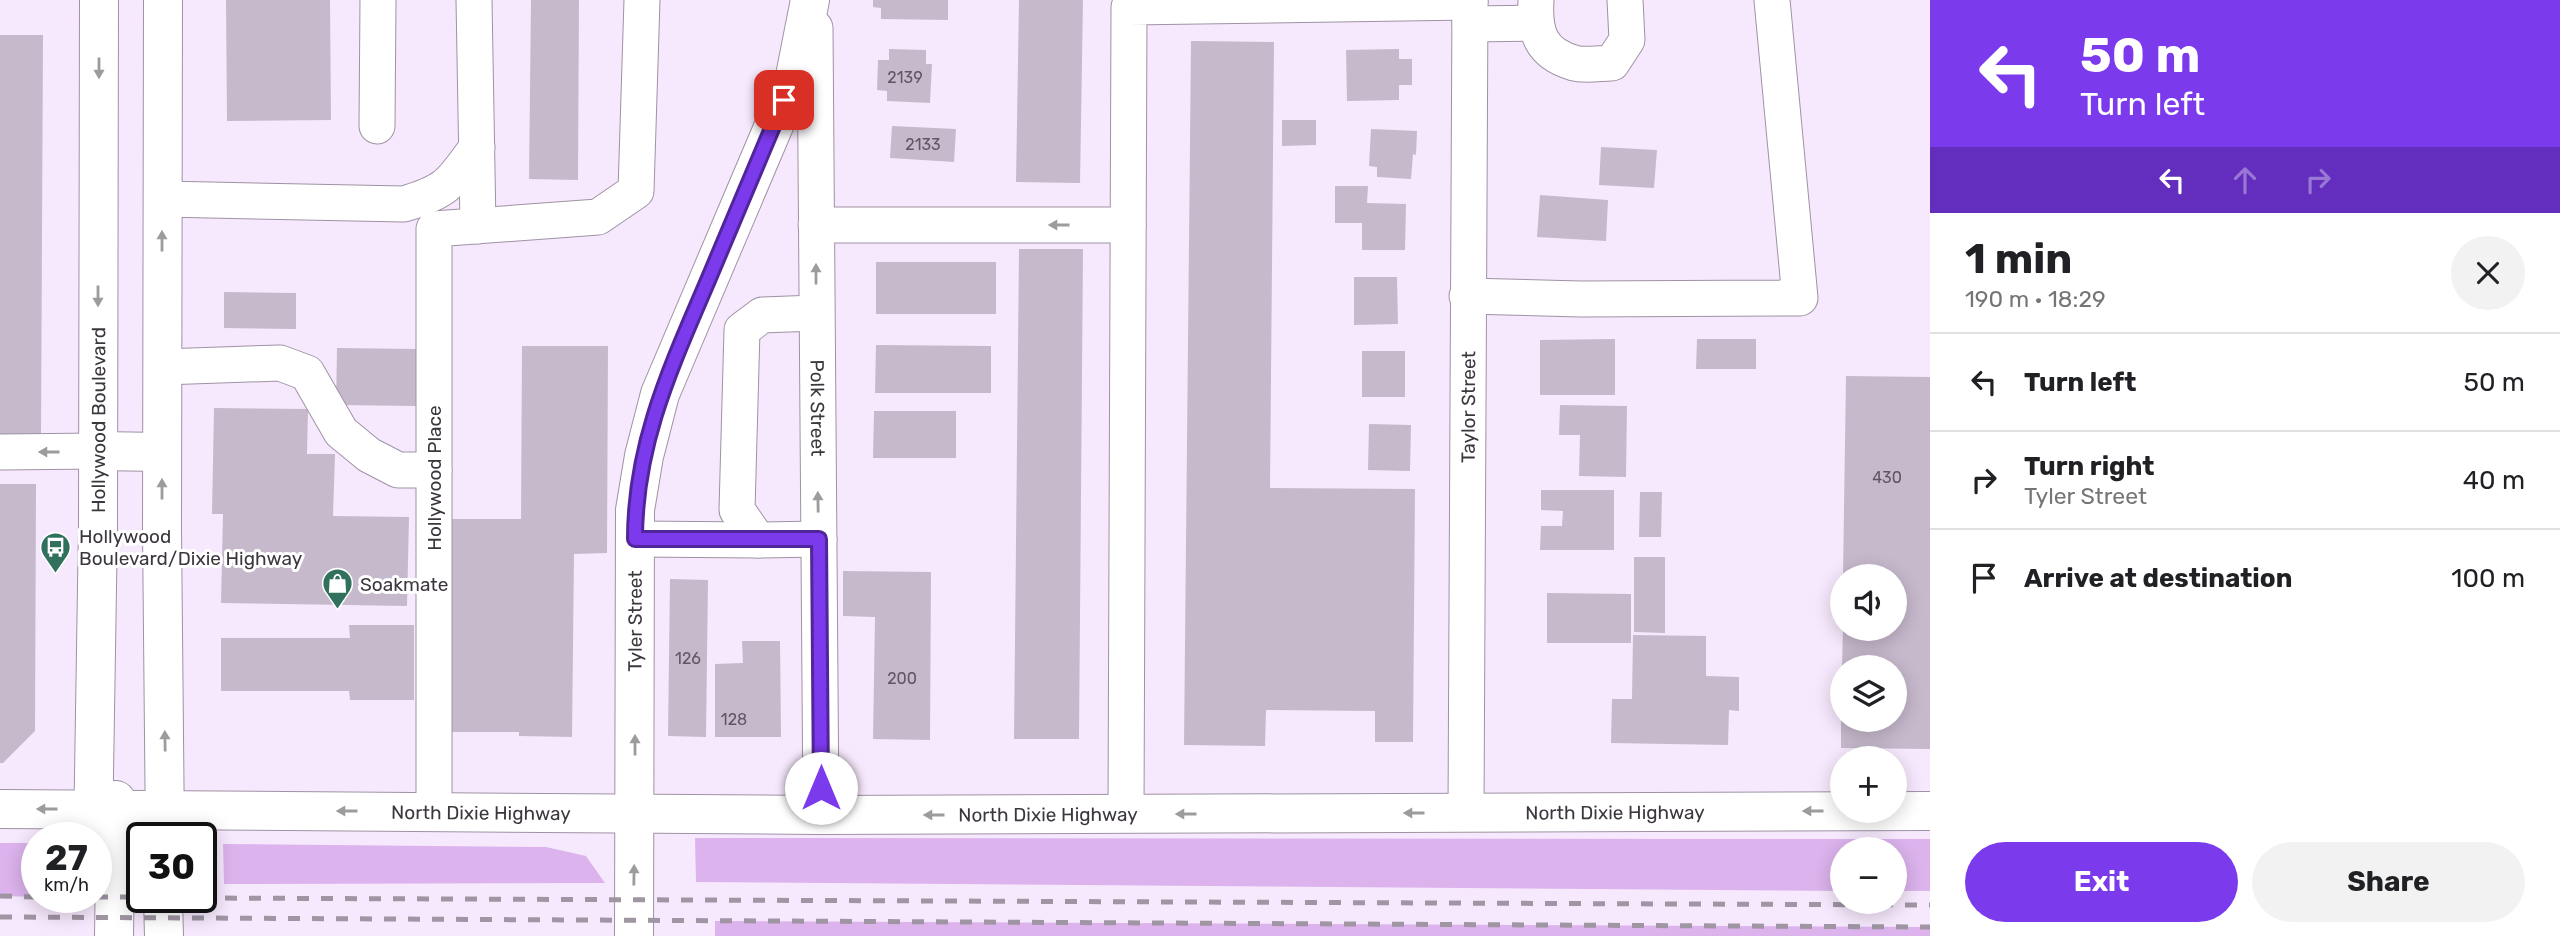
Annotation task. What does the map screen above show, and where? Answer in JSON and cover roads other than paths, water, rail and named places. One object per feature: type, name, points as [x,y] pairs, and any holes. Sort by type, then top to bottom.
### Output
[{"type":"main road","name":"Hollywood Boulevard","points":[[99,0],[98,466],[101,819],[114,936]]},
{"type":"main road","points":[[163,0],[165,822]]},
{"type":"main road","name":"Tyler Street","points":[[634,936],[635,510],[644,456],[660,394],[795,76],[812,0]]},
{"type":"main road","points":[[98,466],[162,452]]},
{"type":"main road","name":"North Dixie Highway","points":[[0,809],[139,822]]},
{"type":"main road","name":"North Dixie Highway","points":[[210,822],[434,812],[821,815],[1930,811]]},
{"type":"main road","points":[[91,936],[92,913]]},
{"type":"main road","points":[[163,913],[164,936]]},
{"type":"street","points":[[377,125],[378,0]]},
{"type":"street","points":[[474,0],[478,226],[598,217],[636,191],[642,0]]},
{"type":"street","name":"Polk Street","points":[[812,0],[821,815]]},
{"type":"street","points":[[1126,814],[1129,8],[1470,9],[1535,12],[1544,47],[1575,63],[1612,63],[1627,40],[1625,0]]},
{"type":"street","points":[[1467,296],[1581,299],[1800,298],[1772,0]]},
{"type":"street","name":"Taylor Street","points":[[1466,813],[1470,9]]},
{"type":"street","points":[[163,200],[404,204],[431,196],[451,183],[477,147]]},
{"type":"street","points":[[816,225],[1128,225]]},
{"type":"street","name":"Hollywood Place","points":[[434,812],[433,229],[478,226]]},
{"type":"street","points":[[758,540],[737,510],[742,330],[762,315],[816,313]]},
{"type":"street","points":[[162,368],[280,363],[307,373],[341,432],[369,455],[398,470],[434,470]]},
{"type":"street","points":[[0,452],[98,466]]},
{"type":"street","points":[[635,539],[819,539]]},
{"type":"railway","points":[[0,896],[21,897]]},
{"type":"railway","points":[[112,897],[126,897]]},
{"type":"railway","points":[[217,898],[1930,905]]},
{"type":"railway","points":[[0,917],[1930,927]]},
{"type":"place","name":"Hollywood Boulevard/Dixie Highway","points":[[56,574]]},
{"type":"place","name":"Soakmate","points":[[337,611]]}]
